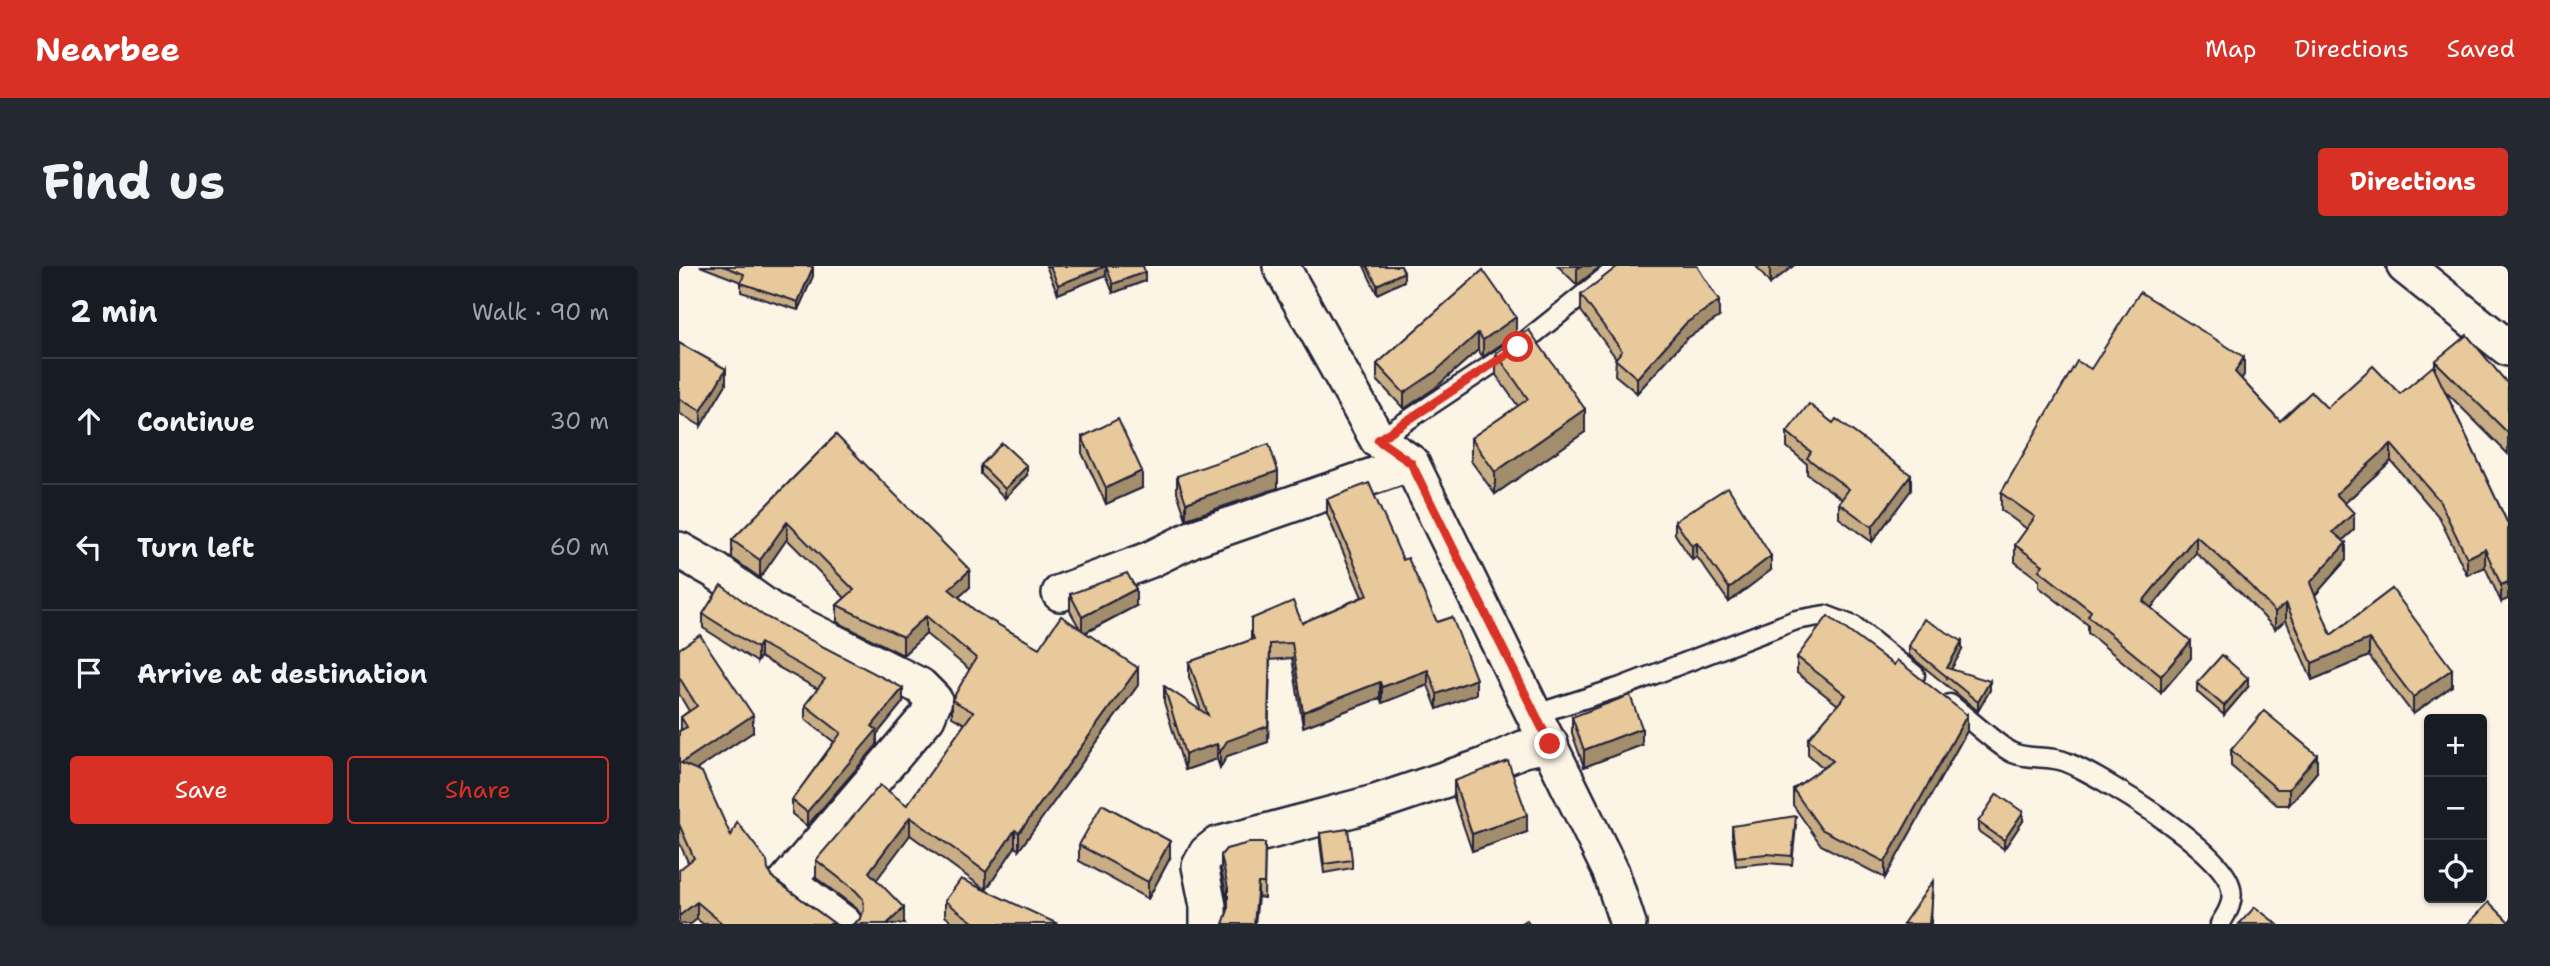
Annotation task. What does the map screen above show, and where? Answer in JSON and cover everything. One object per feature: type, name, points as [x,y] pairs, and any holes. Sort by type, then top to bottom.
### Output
[{"type":"street","points":[[1281,266],[1378,440],[1411,463],[1611,872],[1628,924]]},
{"type":"street","points":[[2405,266],[2508,348]]},
{"type":"street","points":[[1060,593],[1149,559],[1193,538],[1411,463]]},
{"type":"street","points":[[679,550],[716,571],[773,612],[920,686],[934,700],[927,717],[787,881],[844,924]]},
{"type":"street","points":[[1208,924],[1208,906],[1200,866],[1207,853],[1217,845],[1374,803],[1482,767],[1523,749],[1543,729]]},
{"type":"lane","points":[[1378,440],[1518,347],[1619,266]]},
{"type":"lane","points":[[1543,729],[1621,687],[1796,620],[1825,615],[1854,626],[2013,753],[2062,760],[2100,777],[2173,827],[2223,869],[2231,887],[2230,910],[2220,924]]},
{"type":"building","points":[[723,266],[813,267],[798,302],[741,283],[744,274]]},
{"type":"building","points":[[1050,266],[1106,266],[1058,285]]},
{"type":"building","points":[[1106,266],[1143,266],[1145,272],[1113,284]]},
{"type":"building","points":[[1367,266],[1401,266],[1404,272],[1377,285]]},
{"type":"building","points":[[1618,266],[1697,266],[1719,301],[1686,323],[1637,378],[1615,359],[1622,351],[1581,295]]},
{"type":"building","points":[[1483,270],[1516,317],[1483,340],[1478,333],[1435,372],[1404,393],[1377,364]]},
{"type":"building","points":[[2140,292],[2244,357],[2235,372],[2280,421],[2311,392],[2327,408],[2373,366],[2400,394],[2433,366],[2508,524],[2508,582],[2501,585],[2485,549],[2467,558],[2439,500],[2391,444],[2336,494],[2354,513],[2333,532],[2346,543],[2310,583],[2331,635],[2392,589],[2452,669],[2413,697],[2369,639],[2312,663],[2286,603],[2275,612],[2242,577],[2196,536],[2143,601],[2191,641],[2161,676],[2088,616],[2091,611],[2039,570],[2043,565],[2015,545],[2035,517],[2001,493],[2077,361],[2091,369]]},
{"type":"building","points":[[1529,330],[1585,409],[1495,472],[1471,438],[1528,399],[1496,353]]},
{"type":"building","points":[[2467,335],[2508,384],[2508,433],[2435,361]]},
{"type":"building","points":[[679,343],[726,369],[701,411],[679,399]]},
{"type":"building","points":[[1809,404],[1833,423],[1836,419],[1911,475],[1872,527],[1839,503],[1849,489],[1807,458],[1811,452],[1787,432]]},
{"type":"building","points":[[1118,419],[1142,471],[1106,488],[1082,437]]},
{"type":"building","points":[[836,435],[970,570],[949,589],[978,613],[1039,648],[1061,616],[1138,668],[1019,833],[1015,830],[986,872],[910,817],[869,872],[904,908],[887,924],[853,924],[860,919],[864,910],[863,899],[816,860],[880,785],[907,805],[973,712],[952,700],[976,658],[926,616],[903,637],[837,605],[854,590],[787,522],[760,560],[732,540]]},
{"type":"building","points":[[1002,443],[1027,466],[1005,489],[981,465]]},
{"type":"building","points":[[1269,444],[1278,471],[1186,503],[1177,476]]},
{"type":"building","points":[[1369,483],[1403,560],[1408,558],[1437,622],[1452,617],[1476,679],[1437,694],[1428,670],[1382,687],[1380,682],[1303,712],[1292,643],[1270,644],[1268,726],[1227,741],[1220,752],[1217,744],[1185,754],[1164,686],[1208,715],[1189,662],[1254,639],[1251,619],[1293,601],[1302,623],[1368,595],[1327,499]]},
{"type":"building","points":[[1728,487],[1771,556],[1729,588],[1697,543],[1692,546],[1675,521]]},
{"type":"building","points":[[1127,573],[1136,589],[1082,617],[1070,594]]},
{"type":"building","points":[[721,585],[764,616],[903,688],[872,726],[877,730],[807,812],[792,800],[841,733],[805,705],[825,679],[760,643],[757,648],[703,614]]},
{"type":"building","points":[[1828,616],[1894,665],[1897,660],[1967,715],[1885,862],[1821,829],[1793,789],[1833,761],[1808,739],[1846,695],[1797,657]]},
{"type":"building","points":[[1924,619],[1962,641],[1947,668],[1990,681],[1978,702],[1909,646]]},
{"type":"building","points":[[700,635],[753,715],[681,763],[702,772],[731,836],[737,822],[767,861],[768,870],[774,879],[835,924],[723,924],[697,902],[679,916],[679,870],[694,858],[679,824],[679,731],[687,727],[681,717],[697,706],[679,677],[679,649]]},
{"type":"building","points":[[2222,655],[2248,678],[2224,706],[2197,683]]},
{"type":"building","points":[[1630,695],[1642,728],[1584,750],[1572,717]]},
{"type":"building","points":[[2264,711],[2317,755],[2289,789],[2277,789],[2231,750]]},
{"type":"building","points":[[1508,761],[1527,815],[1472,834],[1454,781]]},
{"type":"building","points":[[1997,794],[2023,812],[2004,840],[1978,822]]},
{"type":"building","points":[[1102,804],[1170,841],[1148,882],[1079,845]]},
{"type":"building","points":[[1796,816],[1792,856],[1767,854],[1736,857],[1732,826]]},
{"type":"building","points":[[1348,829],[1352,860],[1324,864],[1320,833]]},
{"type":"building","points":[[1249,843],[1265,843],[1264,883],[1258,883],[1254,924],[1223,924],[1228,910],[1228,888],[1221,855],[1226,849]]},
{"type":"building","points":[[961,879],[1058,924],[971,924],[973,922],[945,901]]},
{"type":"building","points":[[1933,881],[1929,924],[1903,924]]},
{"type":"building","points":[[2489,902],[2508,924],[2468,924]]},
{"type":"building","points":[[2255,907],[2277,924],[2239,924]]},
{"type":"route","points":[[1518,347],[1378,440],[1411,463],[1550,744]]}]
